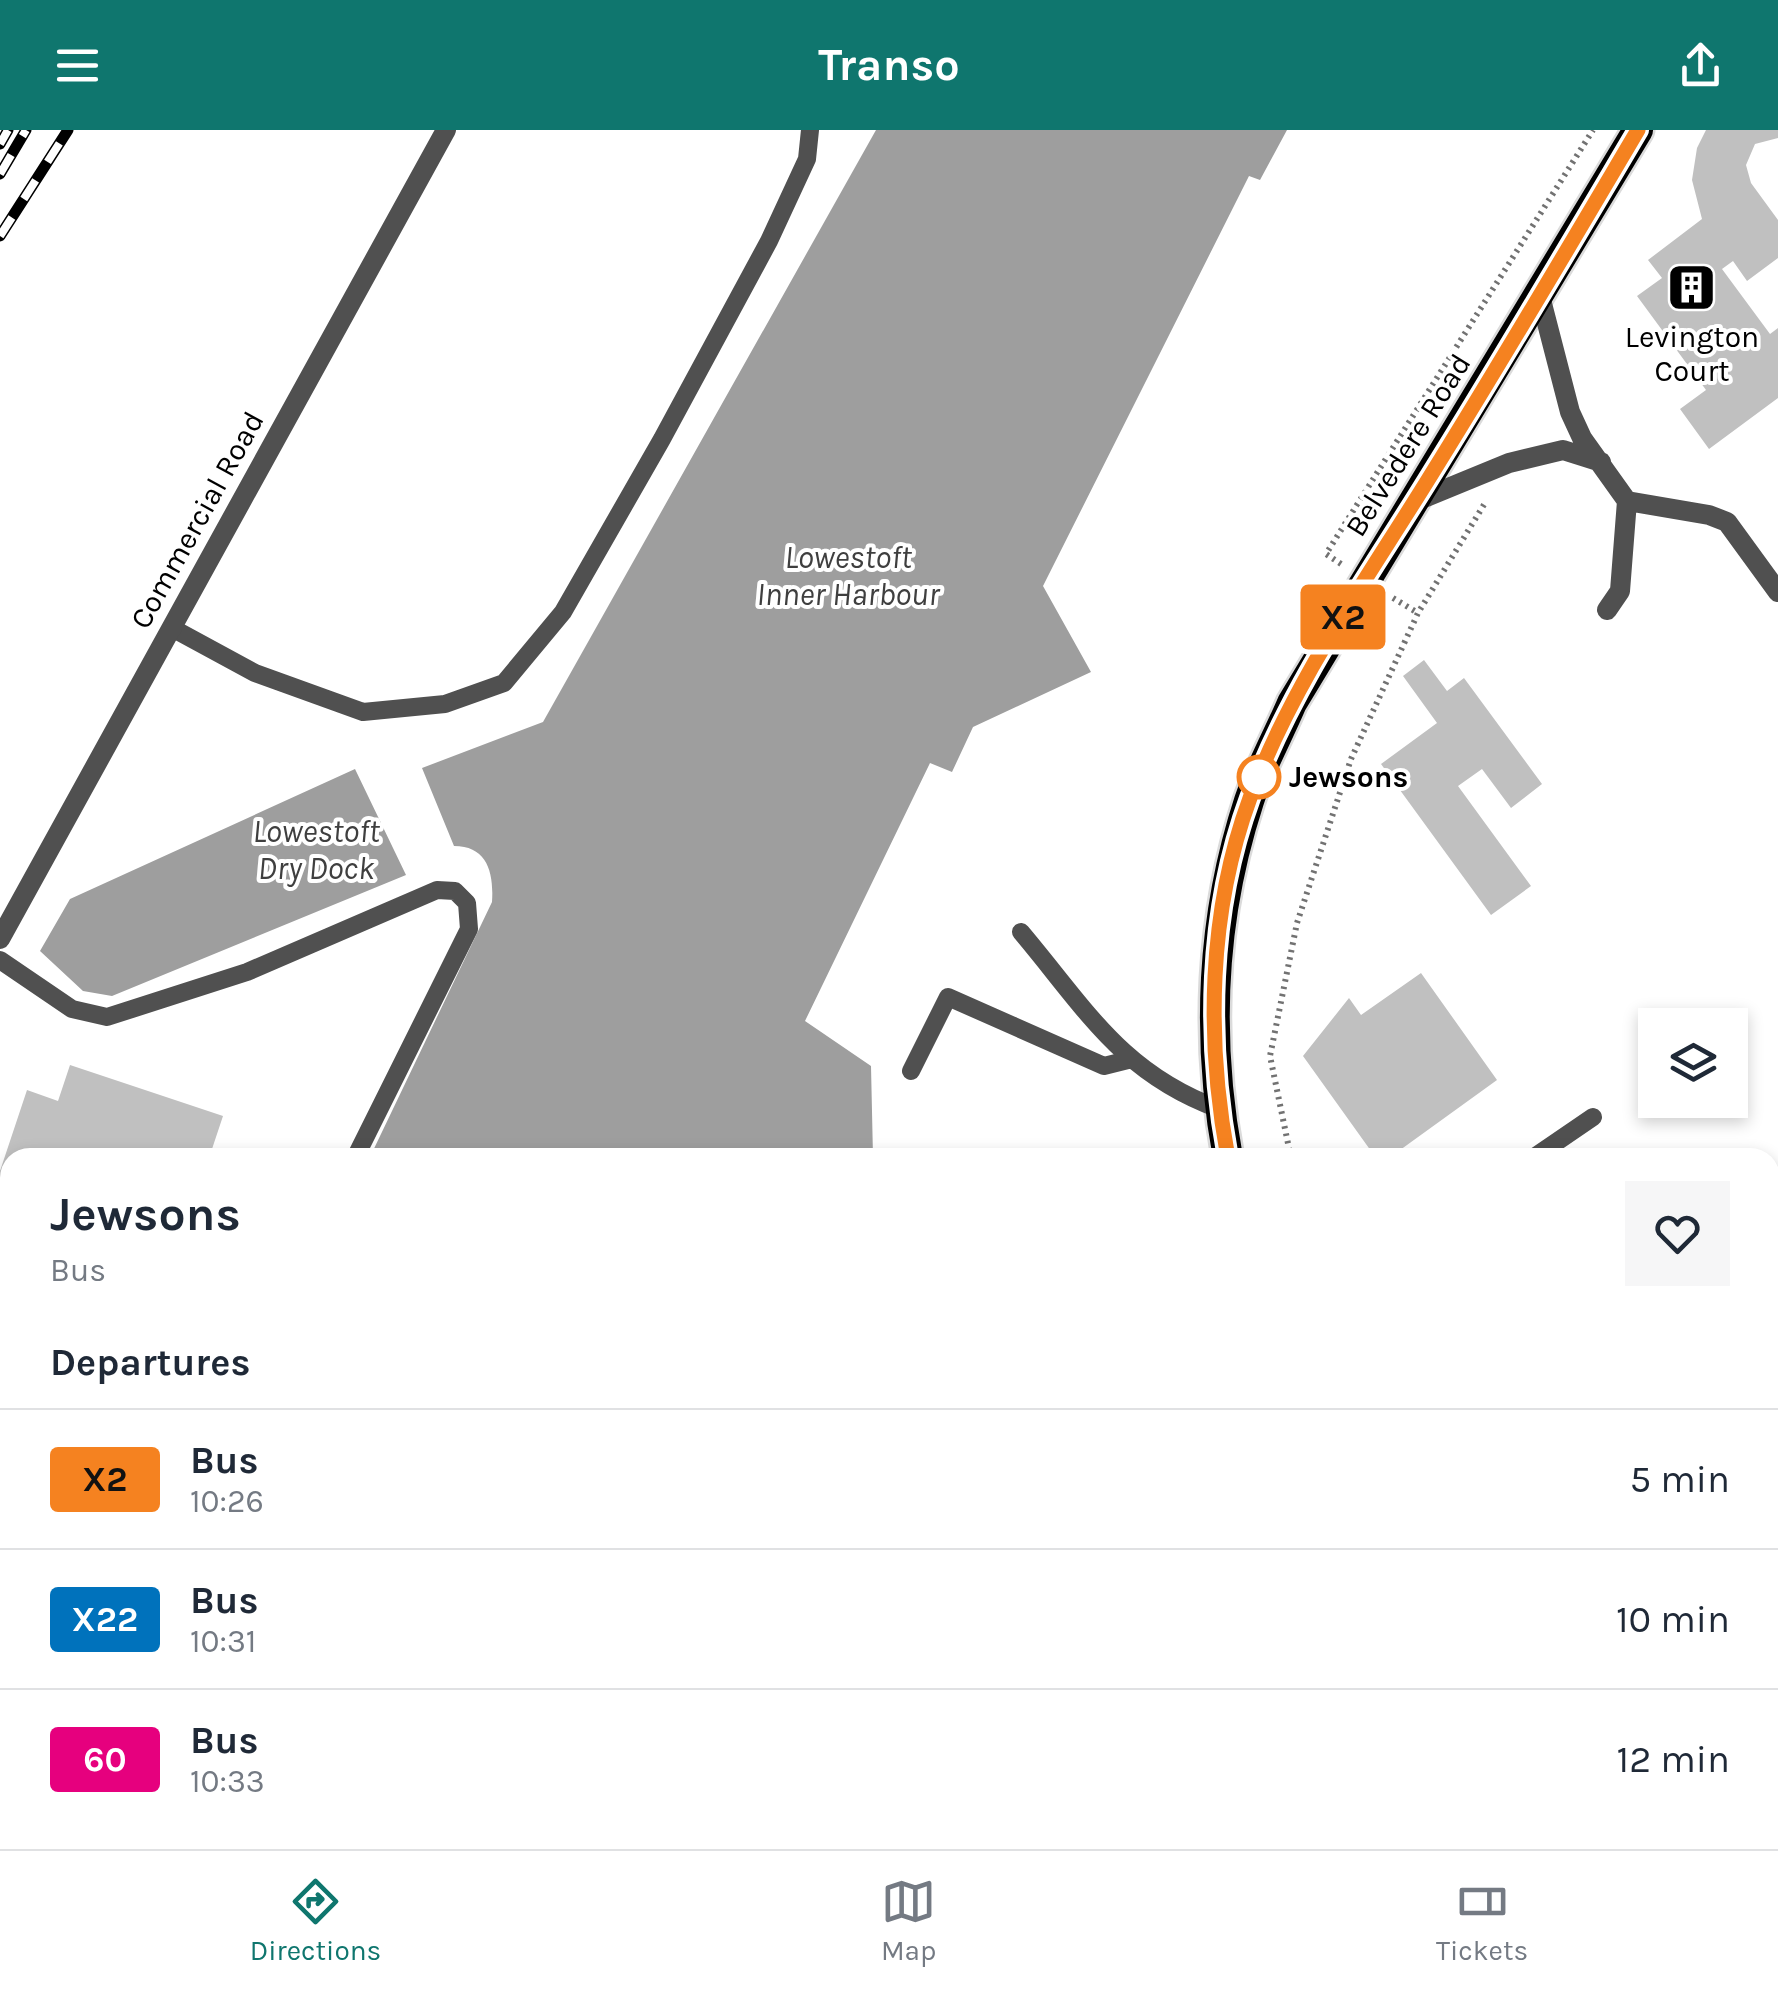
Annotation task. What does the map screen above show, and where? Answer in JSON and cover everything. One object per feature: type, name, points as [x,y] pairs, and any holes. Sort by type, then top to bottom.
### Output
[{"type":"highway","name":"Belvedere Road","points":[[1226,1148],[1219,1109],[1216,962],[1226,882],[1250,798],[1292,704],[1638,130]]},
{"type":"street","name":"Commercial Road","points":[[0,939],[446,130]]},
{"type":"street","points":[[1540,296],[1570,412],[1627,501],[1620,590],[1607,610]]},
{"type":"street","points":[[1414,502],[1509,464],[1563,450],[1601,462]]},
{"type":"street","points":[[1627,501],[1727,522],[1778,592]]},
{"type":"lane","points":[[172,628],[255,673],[363,712],[445,704],[504,683],[564,612],[662,440],[769,241],[807,159],[810,130]]},
{"type":"lane","points":[[0,960],[72,1009],[107,1017],[247,972],[437,890],[456,891],[467,903],[468,929],[360,1148]]},
{"type":"lane","points":[[1021,932],[1128,1060],[1182,1096],[1219,1109]]},
{"type":"lane","points":[[911,1072],[948,997],[1104,1066],[1128,1060]]},
{"type":"lane","points":[[1548,1148],[1593,1117]]},
{"type":"path","points":[[1289,1148],[1270,1056],[1297,924],[1350,760],[1418,613],[1509,464]]},
{"type":"water","name":"Lowestoft Inner Harbour","points":[[876,130],[1287,130],[1260,180],[1249,176],[1043,586],[1091,672],[973,727],[952,772],[930,763],[805,1021],[871,1066],[873,1148],[374,1148],[492,902],[492,881],[486,863],[474,851],[454,846],[422,768],[543,722]]},
{"type":"water","name":"Lowestoft Dry Dock","points":[[355,769],[406,875],[112,996],[83,991],[40,951],[70,899]]},
{"type":"building","name":"Levington Court","points":[[1706,130],[1778,130],[1778,138],[1755,144],[1746,165],[1751,183],[1778,220],[1778,258],[1747,281],[1733,261],[1722,269],[1770,334],[1778,328],[1778,398],[1709,449],[1680,409],[1706,390],[1637,296],[1662,278],[1648,260],[1702,219],[1692,180],[1697,148]]},
{"type":"building","points":[[1424,660],[1447,691],[1464,678],[1542,784],[1511,808],[1482,769],[1458,786],[1531,886],[1491,915],[1381,764],[1437,723],[1403,676]]},
{"type":"building","points":[[1421,973],[1497,1080],[1403,1148],[1369,1148],[1303,1056],[1349,998],[1361,1015]]},
{"type":"building","points":[[70,1065],[223,1116],[212,1148],[8,1148],[27,1090],[58,1101]]},
{"type":"railway","points":[[0,144],[8,130]]},
{"type":"railway","points":[[0,174],[26,130]]},
{"type":"railway","points":[[0,236],[68,130]]},
{"type":"bus line","name":"X2","points":[[1226,1148],[1214,1034],[1216,962],[1226,882],[1250,798],[1310,672],[1638,130]]},
{"type":"place","name":"Levington Court","points":[[1692,288]]},
{"type":"place","name":"Jewsons","points":[[1259,777]]}]
